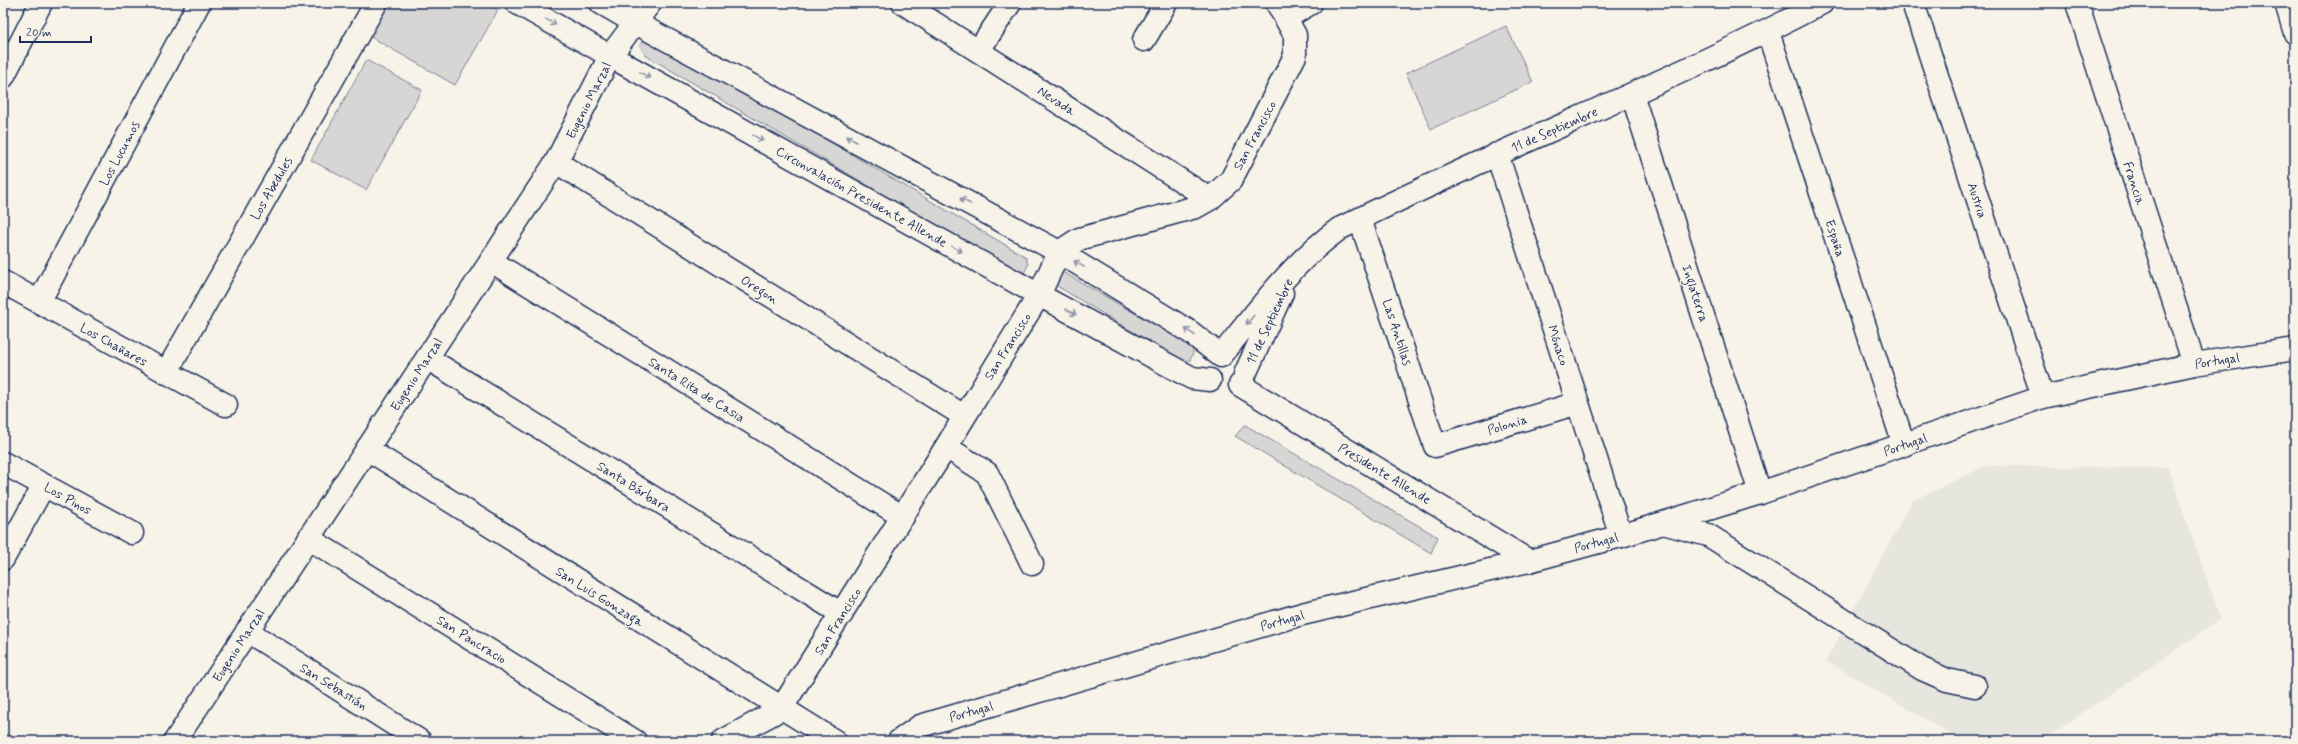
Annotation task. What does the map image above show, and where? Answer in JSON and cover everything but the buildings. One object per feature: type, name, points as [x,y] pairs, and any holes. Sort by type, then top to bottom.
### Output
[{"type":"street","points":[[3,77],[41,3]]},
{"type":"street","name":"Los Lucumos","points":[[39,302],[199,3]]},
{"type":"street","name":"Los Abedules","points":[[166,373],[376,3]]},
{"type":"street","name":"Circunvalación Presidente Allende","points":[[516,3],[1039,295],[1192,378],[1210,380],[1214,385],[1224,390],[1236,388],[1242,379]]},
{"type":"street","points":[[601,3],[1059,252],[1190,332],[1220,356]]},
{"type":"street","name":"Eugenio Marzal","points":[[180,739],[247,631],[556,162],[610,56],[634,22],[650,3]]},
{"type":"street","name":"Nevada","points":[[903,3],[979,50],[1210,199]]},
{"type":"street","points":[[979,50],[1010,3]]},
{"type":"street","points":[[1144,40],[1166,3]]},
{"type":"street","points":[[1282,11],[1311,3]]},
{"type":"street","name":"11 de Septiembre","points":[[1220,356],[1294,268],[1318,244],[1339,230],[1497,154],[1768,32],[1822,3]]},
{"type":"street","name":"Austria","points":[[1913,3],[2043,397]]},
{"type":"street","name":"Francia","points":[[2077,3],[2194,364]]},
{"type":"street","points":[[2286,3],[2295,33]]},
{"type":"street","name":"San Francisco","points":[[723,741],[781,709],[903,517],[1039,295],[1059,252],[1079,239],[1182,212],[1210,199],[1231,180],[1295,56],[1295,35],[1282,11]]},
{"type":"street","name":"España","points":[[1768,32],[1904,445]]},
{"type":"street","name":"Inglaterra","points":[[1632,94],[1760,493]]},
{"type":"street","name":"Mónaco","points":[[1497,154],[1621,536]]},
{"type":"street","name":"Oregon","points":[[556,162],[964,416]]},
{"type":"street","name":"Las Antillas","points":[[1360,219],[1435,446]]},
{"type":"street","name":"Santa Rita de Casia","points":[[491,261],[903,517]]},
{"type":"street","name":"11 de Septiembre","points":[[1242,379],[1294,268]]},
{"type":"street","name":"Los Chañares","points":[[3,282],[226,405]]},
{"type":"street","name":"Portugal","points":[[900,741],[920,726],[1302,614],[1529,561],[1621,536],[1760,493],[2043,397],[2194,364],[2295,349]]},
{"type":"street","points":[[1210,380],[1209,369],[1215,359],[1220,356],[1232,356],[1242,363],[1242,379]]},
{"type":"street","name":"Santa Bárbara","points":[[427,358],[842,614]]},
{"type":"street","name":"Presidente Allende","points":[[1242,379],[1529,561]]},
{"type":"street","name":"Polonia","points":[[1435,446],[1578,403]]},
{"type":"street","points":[[946,447],[987,473],[1032,564]]},
{"type":"street","name":"San Luis Gonzaga","points":[[367,449],[834,741]]},
{"type":"street","name":"Los Pinos","points":[[3,463],[132,533]]},
{"type":"street","points":[[3,559],[44,485]]},
{"type":"street","points":[[1663,523],[1708,535],[1922,669],[1947,680],[1974,686]]},
{"type":"street","name":"San Pancracio","points":[[308,538],[635,741]]},
{"type":"street","name":"San Sebastián","points":[[247,631],[420,741]]},
{"type":"shaded area","points":[[387,3],[486,3],[498,10],[455,85],[369,36]]},
{"type":"shaded area","points":[[1506,26],[1533,82],[1431,129],[1406,73]]},
{"type":"shaded area","points":[[643,38],[653,38],[1026,257],[1028,265],[1024,273],[1014,271],[645,55],[640,45]]},
{"type":"shaded area","points":[[366,60],[422,90],[366,190],[311,160]]},
{"type":"shaded area","points":[[1061,271],[1192,346],[1193,353],[1190,360],[1183,362],[1052,283]]},
{"type":"shaded area","points":[[1245,425],[1438,537],[1431,553],[1235,436]]},
{"type":"shaded area","points":[[1986,466],[2168,468],[2221,619],[2041,741],[1963,741],[1826,661],[1912,501]]}]
